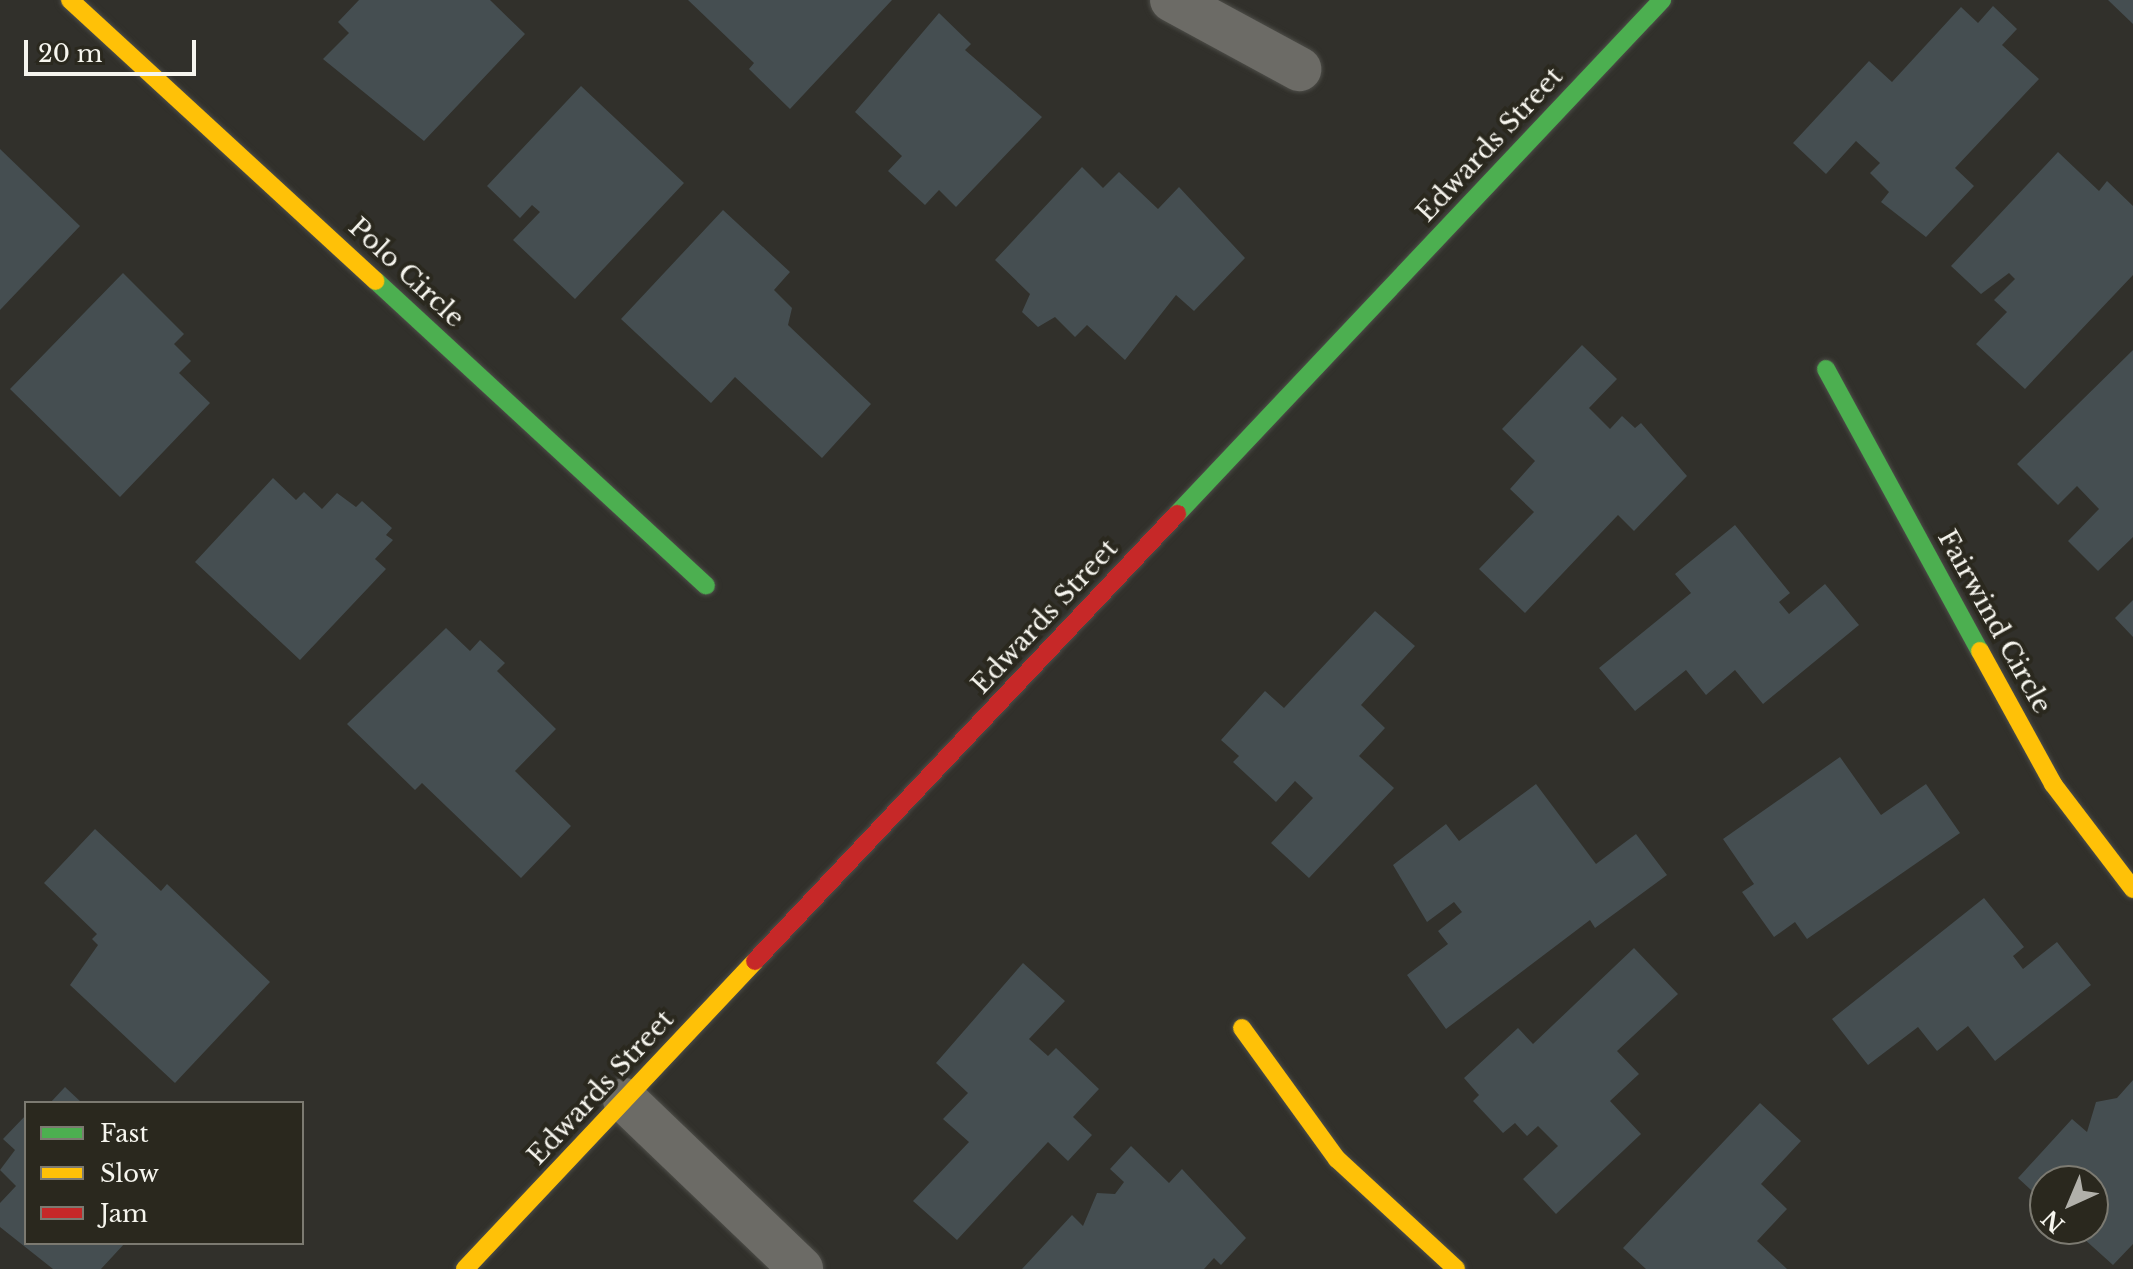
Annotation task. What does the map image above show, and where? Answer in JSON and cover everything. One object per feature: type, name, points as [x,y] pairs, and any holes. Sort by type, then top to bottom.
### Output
[{"type":"street","name":"Polo Circle","points":[[70,0],[706,585]]},
{"type":"street","points":[[1172,0],[1299,69]]},
{"type":"street","name":"Edwards Street","points":[[465,1269],[1662,0]]},
{"type":"street","name":"Fairwind Circle","points":[[1826,369],[2053,784],[2133,889]]},
{"type":"street","points":[[1242,1028],[1337,1159],[1456,1269]]},
{"type":"street","points":[[625,1100],[801,1269]]},
{"type":"building","points":[[359,0],[490,0],[525,34],[424,141],[323,59],[349,33],[338,22]]},
{"type":"building","points":[[688,0],[892,0],[790,109],[749,69],[754,63]]},
{"type":"building","points":[[2108,0],[2133,0],[2133,24]]},
{"type":"building","points":[[1993,6],[2017,29],[2002,45],[2039,79],[1955,168],[1974,186],[1926,237],[1881,202],[1889,192],[1870,173],[1880,163],[1856,141],[1826,174],[1793,143],[1869,61],[1892,82],[1961,7],[1978,23]]},
{"type":"building","points":[[939,13],[971,44],[965,50],[1042,117],[956,207],[939,190],[925,205],[888,171],[902,156],[855,112]]},
{"type":"building","points":[[581,86],[684,183],[575,299],[513,240],[540,212],[532,205],[520,218],[487,186]]},
{"type":"building","points":[[0,149],[80,226],[0,310]]},
{"type":"building","points":[[2058,152],[2099,191],[2107,181],[2133,206],[2133,275],[2025,389],[1976,344],[2007,312],[1994,300],[2015,279],[2009,273],[1981,294],[1951,266]]},
{"type":"building","points":[[1082,167],[1103,188],[1119,172],[1158,209],[1179,187],[1245,258],[1194,311],[1176,295],[1125,360],[1087,325],[1075,337],[1055,317],[1038,327],[1022,312],[1030,294],[995,260]]},
{"type":"building","points":[[723,210],[790,272],[774,290],[792,308],[788,325],[871,404],[822,458],[735,377],[711,403],[621,319]]},
{"type":"building","points":[[123,273],[184,334],[174,344],[191,361],[179,373],[210,403],[120,497],[10,389]]},
{"type":"building","points":[[1582,345],[1617,379],[1589,408],[1610,429],[1622,416],[1635,428],[1641,423],[1687,476],[1634,531],[1618,515],[1525,613],[1479,569],[1534,512],[1510,489],[1535,461],[1502,429]]},
{"type":"building","points":[[2133,350],[2133,537],[2098,571],[2068,541],[2099,509],[2077,486],[2058,505],[2017,464]]},
{"type":"building","points":[[273,478],[296,500],[304,492],[322,509],[337,493],[356,507],[362,501],[392,528],[386,535],[393,540],[375,559],[386,569],[300,660],[195,562]]},
{"type":"building","points":[[1735,525],[1790,593],[1779,602],[1789,614],[1825,584],[1859,625],[1763,704],[1735,670],[1706,695],[1686,670],[1635,711],[1599,668],[1691,593],[1675,574]]},
{"type":"building","points":[[2133,600],[2133,637],[2115,618]]},
{"type":"building","points":[[1375,611],[1415,646],[1361,705],[1385,728],[1359,756],[1394,788],[1309,878],[1271,843],[1313,798],[1295,781],[1276,802],[1233,762],[1239,756],[1221,740],[1265,691],[1284,708]]},
{"type":"building","points":[[446,628],[470,651],[480,640],[505,663],[497,671],[556,729],[515,771],[571,826],[521,878],[422,783],[415,790],[347,724]]},
{"type":"building","points":[[1840,757],[1881,815],[1926,784],[1960,833],[1807,939],[1795,922],[1774,937],[1742,892],[1754,884],[1723,839]]},
{"type":"building","points":[[1536,784],[1596,864],[1636,834],[1667,875],[1595,928],[1590,920],[1446,1029],[1407,975],[1448,944],[1438,931],[1462,912],[1454,902],[1427,922],[1393,865],[1446,824],[1459,841]]},
{"type":"building","points":[[95,829],[161,891],[167,884],[270,982],[175,1083],[70,985],[98,945],[92,939],[97,934],[44,883]]},
{"type":"building","points":[[1984,898],[2024,947],[2013,956],[2023,969],[2057,942],[2091,985],[1995,1061],[1968,1026],[1937,1051],[1918,1027],[1868,1065],[1832,1019]]},
{"type":"building","points":[[1634,948],[1678,994],[1617,1051],[1639,1074],[1610,1101],[1641,1134],[1556,1214],[1523,1179],[1558,1146],[1538,1126],[1527,1136],[1515,1123],[1503,1133],[1473,1101],[1479,1095],[1464,1078],[1518,1028],[1533,1044]]},
{"type":"building","points":[[1023,963],[1065,1001],[1029,1039],[1048,1056],[1056,1048],[1099,1089],[1073,1117],[1092,1135],[1068,1161],[1048,1142],[957,1240],[913,1201],[969,1142],[943,1119],[968,1093],[936,1063]]},
{"type":"building","points":[[2133,1080],[2133,1244],[2113,1265],[2091,1245],[2109,1245],[2109,1165],[2030,1165],[2072,1119],[2087,1132],[2096,1102],[2117,1098]]},
{"type":"building","points":[[65,1087],[80,1101],[52,1101]]},
{"type":"building","points":[[1760,1103],[1801,1141],[1761,1184],[1787,1209],[1757,1241],[1787,1269],[1646,1269],[1623,1248]]},
{"type":"building","points":[[24,1117],[24,1245],[123,1245],[101,1269],[53,1269],[0,1227],[0,1203],[16,1186],[0,1170],[15,1150],[3,1139]]},
{"type":"building","points":[[1131,1146],[1169,1183],[1182,1169],[1246,1238],[1221,1265],[1214,1258],[1204,1269],[1022,1269],[1072,1215],[1083,1226],[1097,1193],[1115,1194],[1124,1182],[1110,1169]]},
{"type":"building","points":[[2029,1166],[2029,1188],[2018,1178]]},
{"type":"traffic: fast","points":[[1177,514],[1662,0]]},
{"type":"traffic: fast","points":[[376,281],[706,585]]},
{"type":"traffic: fast","points":[[1826,369],[1980,651]]},
{"type":"traffic: slow","points":[[70,0],[376,281]]},
{"type":"traffic: slow","points":[[1980,651],[2053,784],[2133,889]]},
{"type":"traffic: slow","points":[[465,1269],[755,961]]},
{"type":"traffic: slow","points":[[1242,1028],[1337,1159],[1456,1269]]},
{"type":"traffic: jam","points":[[755,961],[1177,514]]}]
